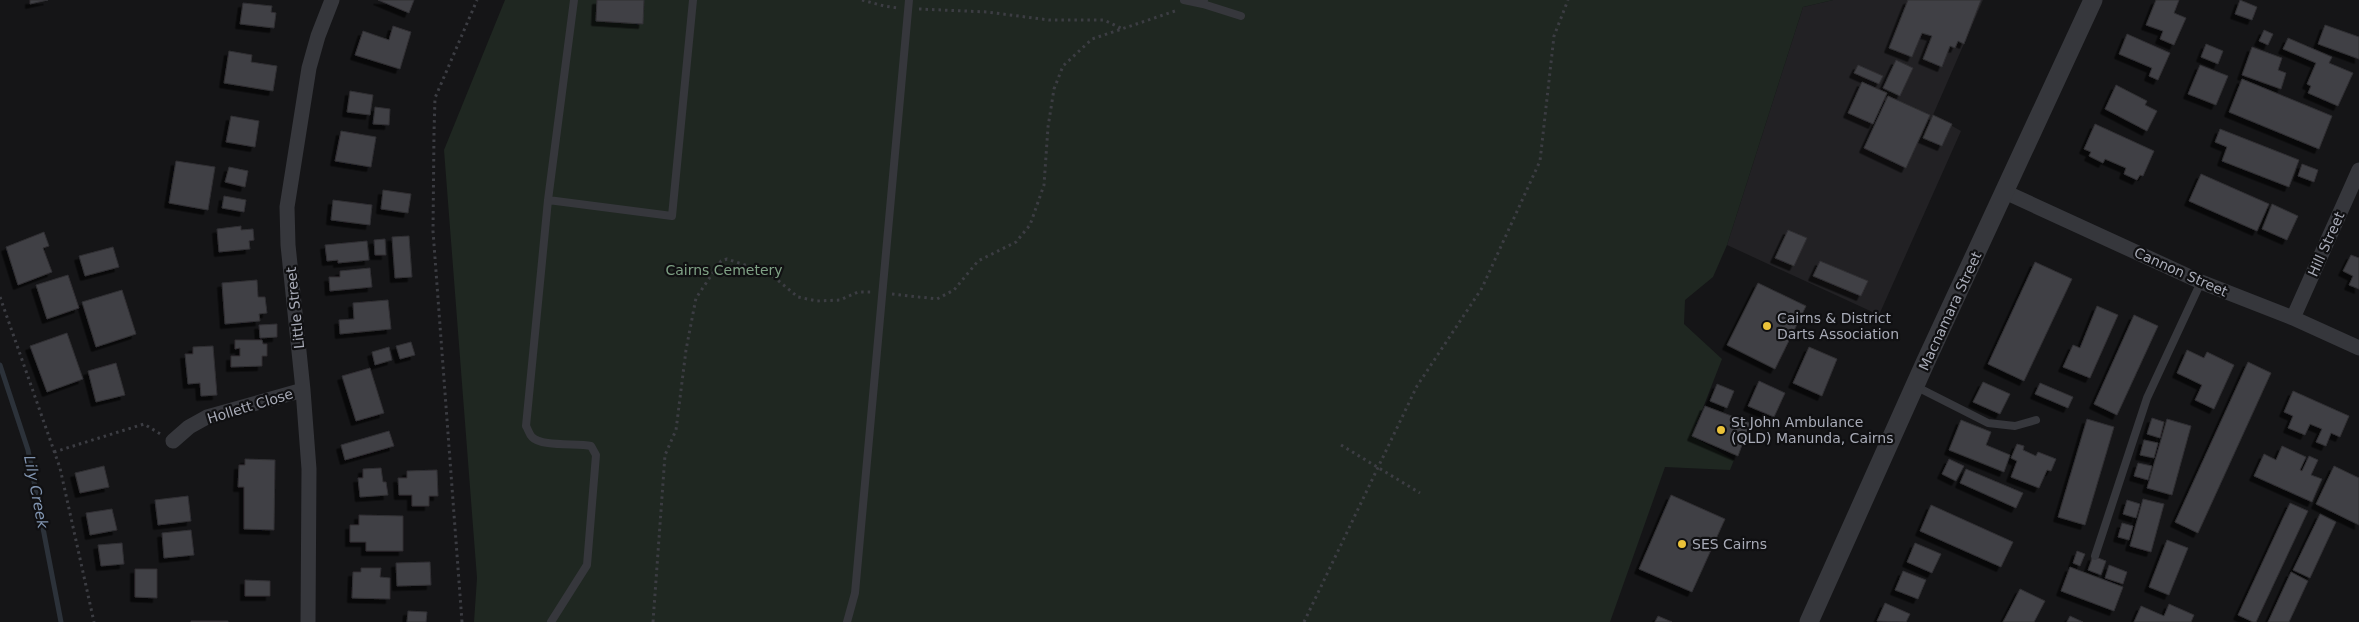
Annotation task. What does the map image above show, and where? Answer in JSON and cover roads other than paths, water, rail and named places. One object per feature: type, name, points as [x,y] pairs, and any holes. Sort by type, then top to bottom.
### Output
[{"type":"street","name":"Little Street","points":[[308,622],[309,469],[288,245],[287,207],[309,68],[318,36],[332,0]]},
{"type":"street","name":"Macnamara Street","points":[[1809,622],[1915,386],[2093,0]]},
{"type":"street","name":"Hill Street","points":[[2293,318],[2359,170]]},
{"type":"street","name":"Cannon Street","points":[[2005,192],[2201,282],[2293,318],[2359,348]]},
{"type":"street","name":"Hollett Close","points":[[173,441],[189,427],[207,417],[303,390]]},
{"type":"lane","points":[[552,622],[587,565],[596,455],[591,446],[544,443],[532,438],[526,426],[548,200],[574,0]]},
{"type":"lane","points":[[548,200],[672,216],[693,0]]},
{"type":"lane","points":[[1184,0],[1203,2],[1241,16]]},
{"type":"lane","points":[[847,622],[855,593],[909,4]]},
{"type":"lane","points":[[2095,556],[2147,398],[2201,282]]},
{"type":"lane","points":[[1915,386],[1988,423],[2015,426],[2036,420]]},
{"type":"waterway","name":"Lily Creek","points":[[0,365],[28,450],[61,622]]},
{"type":"place","name":"Cairns & District Darts Association","points":[[1767,326]]},
{"type":"place","name":"St John Ambulance (QLD) Manunda, Cairns","points":[[1721,430]]},
{"type":"place","name":"SES Cairns","points":[[1682,544]]},
{"type":"park label","name":"Cairns Cemetery","points":[[724,270]]}]
